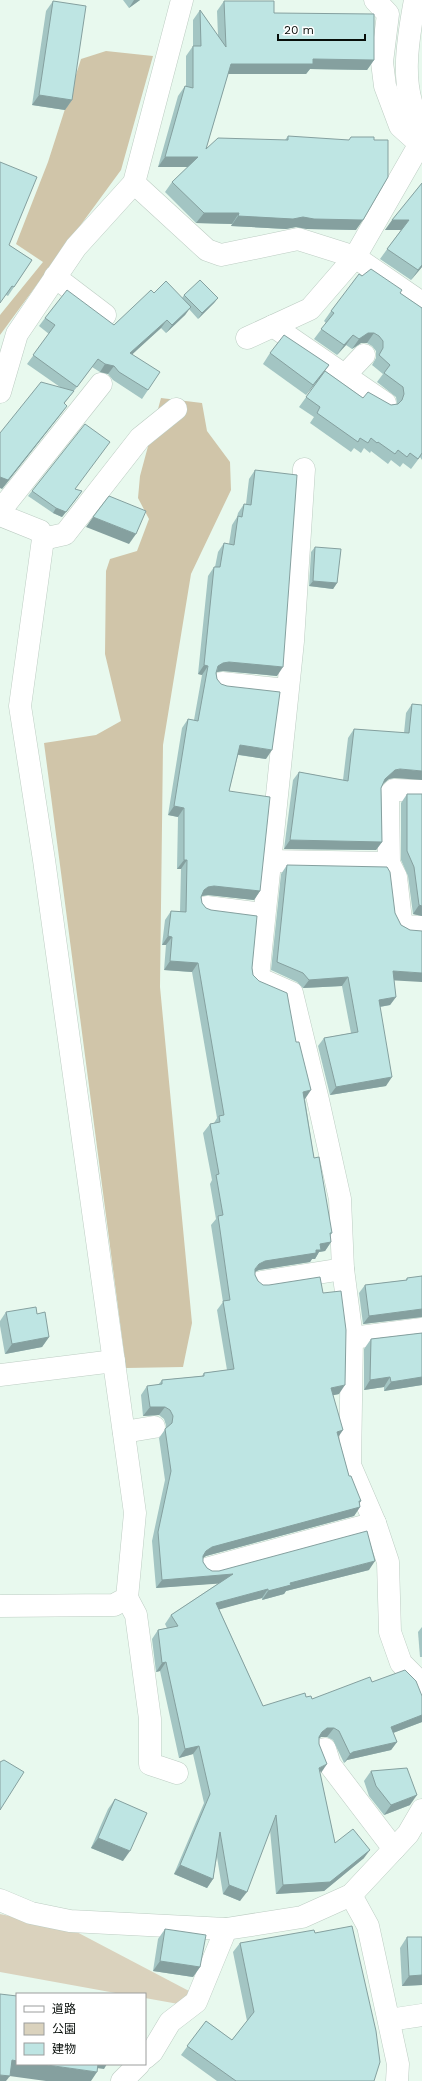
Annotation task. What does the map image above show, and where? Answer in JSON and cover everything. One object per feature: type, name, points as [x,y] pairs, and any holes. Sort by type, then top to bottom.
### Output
[{"type":"street","points":[[0,392],[17,334],[76,247],[134,183],[182,0]]},
{"type":"street","points":[[375,0],[388,14],[382,62],[386,86],[400,126],[421,136]]},
{"type":"street","points":[[247,338],[310,309],[355,257],[421,136],[410,97],[407,53],[415,0]]},
{"type":"street","points":[[134,183],[207,250],[221,255],[298,239],[355,257],[422,303]]},
{"type":"street","points":[[55,277],[105,315]]},
{"type":"street","points":[[274,326],[385,403]]},
{"type":"street","points":[[345,375],[364,355]]},
{"type":"street","points":[[0,511],[101,384]]},
{"type":"street","points":[[43,539],[65,534],[140,438],[176,409]]},
{"type":"street","points":[[304,469],[293,641],[258,978],[292,992],[318,1100],[340,1199],[343,1269],[352,1338],[350,1465],[375,1523],[388,1562],[390,1632],[401,1663],[422,1684]]},
{"type":"street","points":[[0,515],[40,531],[43,539],[20,706],[44,860],[136,1513],[127,1598],[136,1615],[150,1719],[150,1764],[176,1773]]},
{"type":"street","points":[[222,683],[287,690]]},
{"type":"street","points":[[422,791],[394,790],[388,796],[389,863],[396,877],[401,920],[405,926],[422,927]]},
{"type":"street","points":[[269,861],[389,863]]},
{"type":"street","points":[[207,907],[264,914]]},
{"type":"street","points":[[261,1282],[343,1269]]},
{"type":"street","points":[[352,1338],[422,1329]]},
{"type":"street","points":[[0,1375],[114,1361]]},
{"type":"street","points":[[124,1432],[154,1427]]},
{"type":"street","points":[[209,1568],[375,1523]]},
{"type":"street","points":[[0,1605],[114,1605],[127,1598]]},
{"type":"street","points":[[326,1749],[330,1765],[394,1849]]},
{"type":"street","points":[[0,1900],[31,1912],[70,1921],[226,1929],[302,1917],[351,1895],[408,1834],[422,1810]]},
{"type":"street","points":[[351,1895],[368,1926],[398,2064],[397,2081]]},
{"type":"street","points":[[146,2057],[152,2052],[170,2022],[196,2002],[226,1929]]},
{"type":"street","points":[[389,2020],[422,2015]]},
{"type":"street","points":[[122,2081],[138,2065]]},
{"type":"green space","points":[[0,1914],[71,1929],[189,1991],[184,2005],[146,1998],[146,1993],[116,1993],[0,1972]]},
{"type":"shaded area","points":[[106,51],[153,56],[121,170],[0,335],[0,315],[43,262],[16,244],[48,162],[81,59]]},
{"type":"shaded area","points":[[161,398],[202,403],[207,431],[230,462],[231,490],[191,574],[163,745],[160,987],[192,1323],[183,1367],[126,1368],[44,743],[96,735],[121,721],[105,654],[106,571],[110,559],[137,551],[149,519],[138,498],[140,476]]},
{"type":"building","points":[[53,1],[86,6],[72,100],[39,95]]},
{"type":"building","points":[[224,1],[274,1],[274,13],[374,14],[374,60],[313,59],[313,64],[231,64],[206,149],[218,138],[288,140],[288,136],[349,140],[351,137],[374,137],[374,140],[388,140],[388,177],[363,220],[314,219],[303,217],[293,219],[238,216],[239,213],[204,213],[172,182],[198,157],[165,157],[185,86],[193,88],[193,46],[201,46],[200,10],[226,47]]},
{"type":"building","points":[[0,162],[37,177],[9,245],[32,260],[14,287],[12,286],[0,303]]},
{"type":"building","points":[[422,183],[422,265],[418,270],[387,249],[409,220],[392,220]]},
{"type":"building","points":[[371,269],[402,290],[400,293],[422,308],[422,453],[418,459],[410,453],[407,457],[398,450],[395,454],[371,438],[368,443],[360,438],[358,442],[317,413],[320,407],[306,397],[325,371],[363,398],[368,392],[391,405],[398,404],[402,400],[404,394],[403,387],[384,373],[390,365],[379,355],[383,348],[383,341],[379,336],[374,333],[368,333],[359,339],[353,335],[344,345],[321,329],[334,313],[331,311],[359,274],[362,276]]},
{"type":"building","points":[[200,280],[218,298],[202,313],[184,295]]},
{"type":"building","points":[[166,281],[191,307],[172,325],[167,320],[130,353],[160,372],[148,390],[119,372],[114,366],[105,364],[98,359],[77,387],[33,355],[55,325],[45,318],[67,290],[114,325],[151,290],[154,293]]},
{"type":"building","points":[[284,335],[329,365],[313,385],[270,353]]},
{"type":"building","points":[[41,382],[74,391],[64,403],[67,406],[8,480],[0,477],[0,433]]},
{"type":"building","points":[[85,424],[110,442],[75,489],[82,491],[66,512],[56,508],[32,491]]},
{"type":"building","points":[[255,470],[297,475],[283,667],[229,662],[218,666],[216,673],[217,679],[221,684],[227,686],[280,692],[272,750],[240,745],[229,791],[270,797],[260,891],[214,886],[208,887],[204,890],[201,897],[202,903],[206,908],[211,910],[257,916],[252,968],[253,975],[259,981],[287,993],[296,1042],[299,1042],[311,1090],[303,1092],[314,1158],[319,1157],[332,1233],[330,1233],[331,1242],[320,1244],[321,1250],[316,1250],[316,1253],[265,1261],[259,1264],[255,1269],[255,1275],[258,1281],[263,1285],[320,1277],[323,1293],[341,1291],[346,1330],[345,1385],[331,1388],[343,1430],[337,1432],[349,1476],[351,1476],[361,1501],[359,1501],[360,1507],[212,1547],[206,1551],[203,1556],[203,1562],[207,1568],[212,1571],[219,1571],[367,1531],[375,1561],[290,1583],[291,1585],[268,1591],[268,1589],[216,1603],[263,1706],[305,1693],[306,1697],[311,1696],[312,1699],[370,1677],[372,1682],[405,1670],[416,1681],[422,1696],[422,1715],[391,1727],[397,1742],[350,1754],[339,1731],[334,1728],[327,1728],[322,1732],[319,1737],[319,1744],[327,1764],[319,1768],[335,1843],[353,1829],[370,1850],[330,1882],[283,1885],[276,1815],[247,1892],[229,1885],[220,1832],[213,1879],[180,1865],[210,1794],[199,1746],[185,1749],[166,1662],[162,1663],[158,1630],[178,1626],[171,1615],[233,1574],[162,1580],[158,1532],[171,1471],[165,1429],[172,1423],[173,1416],[170,1410],[165,1407],[150,1407],[147,1386],[162,1384],[162,1380],[204,1376],[204,1373],[234,1369],[223,1301],[230,1300],[218,1216],[223,1215],[216,1175],[219,1174],[210,1124],[220,1122],[219,1116],[224,1115],[198,963],[170,961],[172,937],[168,936],[171,911],[186,912],[187,860],[184,860],[184,808],[174,806],[188,719],[198,721],[208,666],[204,665],[214,567],[220,567],[224,543],[234,545],[238,516],[242,517],[244,504],[251,505]]},
{"type":"building","points":[[109,496],[146,511],[136,534],[93,517]]},
{"type":"building","points":[[315,547],[341,549],[337,583],[313,581]]},
{"type":"building","points":[[412,704],[422,705],[422,771],[395,770],[385,779],[381,788],[382,842],[290,840],[299,772],[348,781],[354,729],[409,733]]},
{"type":"building","points":[[407,794],[422,794],[422,906],[419,905],[414,867],[407,851]]},
{"type":"building","points":[[287,865],[387,867],[390,872],[395,913],[401,925],[410,930],[422,931],[422,973],[393,971],[396,997],[379,1000],[392,1077],[336,1087],[324,1038],[358,1032],[348,977],[309,980],[303,973],[277,962]]},
{"type":"building","points":[[422,1276],[422,1309],[369,1316],[365,1285],[407,1280],[407,1278]]},
{"type":"building","points":[[36,1307],[37,1314],[45,1312],[49,1337],[12,1344],[6,1312]]},
{"type":"building","points":[[422,1333],[422,1377],[391,1382],[390,1377],[370,1380],[371,1339]]},
{"type":"building","points":[[4,1760],[24,1772],[0,1810],[0,1762]]},
{"type":"building","points":[[407,1768],[417,1795],[391,1805],[376,1786],[371,1771]]},
{"type":"building","points":[[115,1799],[147,1813],[130,1851],[98,1838]]},
{"type":"building","points":[[352,1926],[376,2031],[380,2062],[374,2081],[236,2081],[187,2046],[206,2021],[232,2040],[254,2012],[240,1943],[314,1930],[315,1933]]},
{"type":"building","points":[[165,1929],[206,1935],[200,1967],[160,1961]]},
{"type":"building","points":[[407,1937],[422,1937],[422,1975],[409,1976]]},
{"type":"building","points":[[0,1994],[16,1996],[16,2061],[12,2060],[10,2076],[0,2075]]},
{"type":"building","points":[[47,2065],[98,2065],[97,2072]]}]
